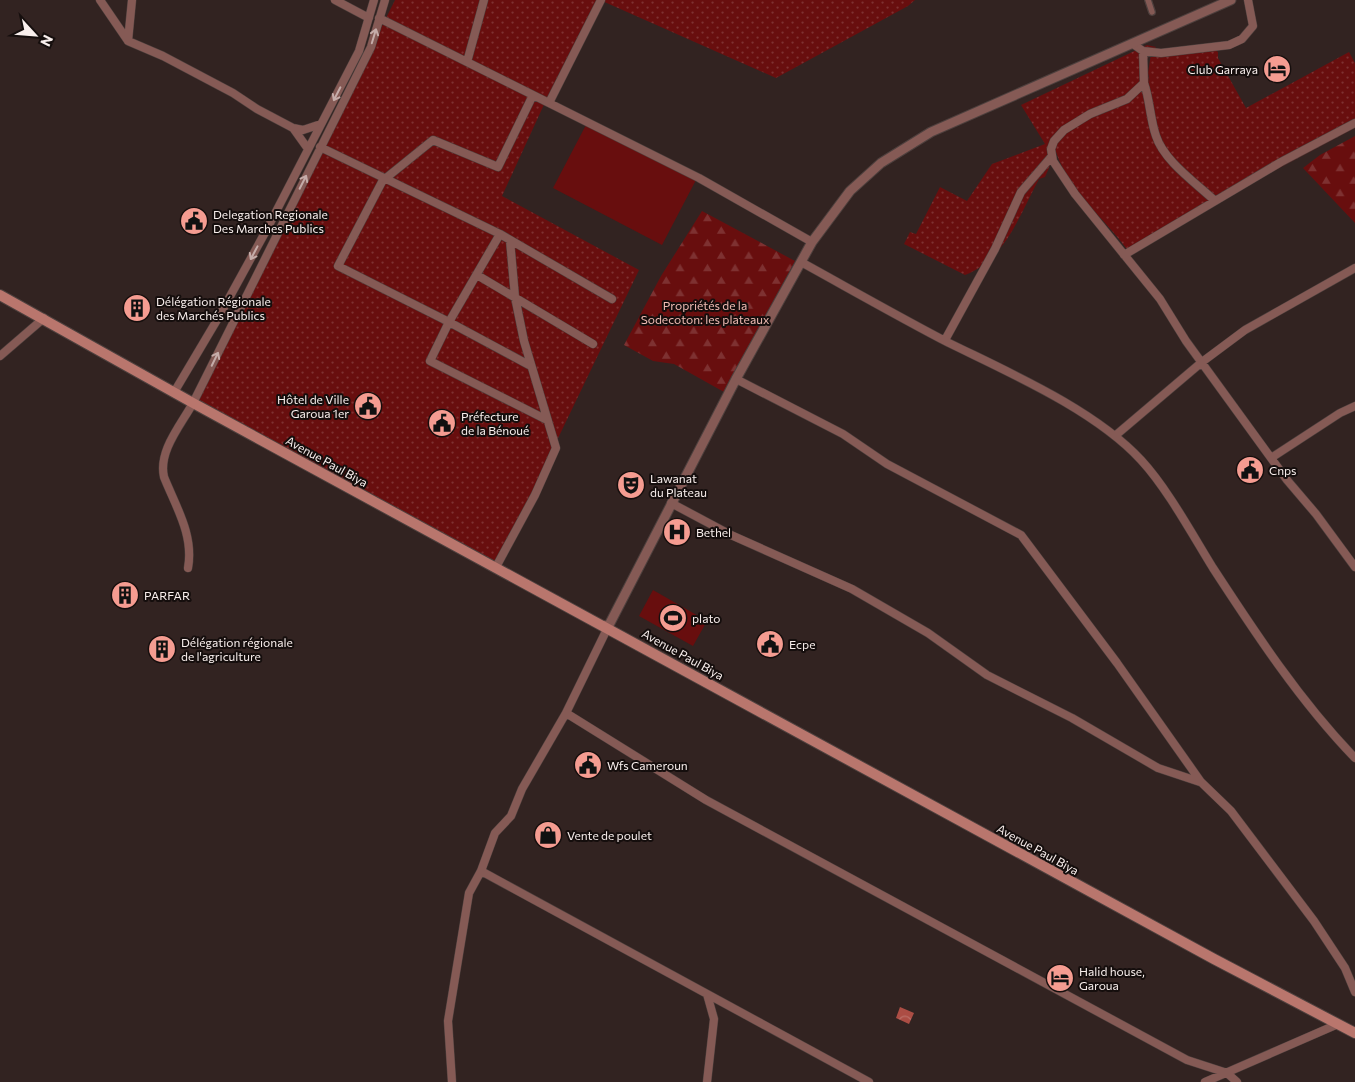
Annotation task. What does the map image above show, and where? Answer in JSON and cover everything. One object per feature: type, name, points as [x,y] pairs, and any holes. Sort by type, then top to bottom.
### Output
[{"type":"main road","name":"Avenue Paul Biya","points":[[0,294],[194,403],[608,627],[1206,955],[1355,1033]]},
{"type":"street","points":[[100,0],[128,41],[163,56],[225,88],[257,109],[293,128],[303,130],[321,124]]},
{"type":"street","points":[[128,41],[132,0]]},
{"type":"street","points":[[335,0],[369,18]]},
{"type":"street","points":[[176,389],[218,320],[359,51],[374,0]]},
{"type":"street","points":[[188,568],[191,553],[189,538],[162,467],[163,456],[194,403],[370,47],[385,0]]},
{"type":"street","points":[[467,62],[484,0]]},
{"type":"street","points":[[549,103],[601,0]]},
{"type":"street","points":[[1148,0],[1152,12]]},
{"type":"street","points":[[452,1082],[448,1021],[469,893],[481,871],[495,833],[511,816],[526,782],[566,713],[671,503],[736,379],[812,242],[850,191],[881,163],[931,132],[1230,0]]},
{"type":"street","points":[[1133,44],[1143,51],[1183,51],[1229,45],[1242,39],[1253,26],[1248,0]]},
{"type":"street","points":[[379,18],[699,178],[812,242]]},
{"type":"street","points":[[1143,51],[1144,84],[1156,137],[1162,150],[1168,159],[1215,201]]},
{"type":"street","points":[[1144,84],[1127,99],[1090,114],[1064,130],[1054,141],[1051,149],[1052,156],[1070,187],[1160,299],[1186,341],[1271,458],[1355,567]]},
{"type":"street","points":[[529,365],[338,266],[385,178],[433,140],[498,167],[533,95]]},
{"type":"street","points":[[1124,255],[1281,162],[1355,123]]},
{"type":"street","points":[[293,128],[308,149]]},
{"type":"street","points":[[320,147],[500,234],[612,299]]},
{"type":"street","points":[[945,340],[995,248],[1021,192],[1052,156]]},
{"type":"street","points":[[500,234],[449,322],[430,361],[547,420]]},
{"type":"street","points":[[496,567],[535,495],[556,448],[529,365],[515,297],[510,240]]},
{"type":"street","points":[[801,262],[945,340],[1039,388],[1116,434],[1142,461],[1179,513],[1235,601],[1309,708],[1355,758]]},
{"type":"street","points":[[1116,434],[1202,362],[1258,321],[1355,268]]},
{"type":"street","points":[[477,275],[593,344]]},
{"type":"street","points":[[0,356],[44,318]]},
{"type":"street","points":[[736,379],[843,434],[887,464],[1021,536],[1118,663],[1201,782],[1231,811],[1314,921],[1345,968],[1355,992]]},
{"type":"street","points":[[1271,458],[1340,413],[1355,406]]},
{"type":"street","points":[[671,503],[731,535],[852,590],[928,633],[987,675],[1072,718],[1158,768],[1201,782]]},
{"type":"street","points":[[1348,557],[1355,551]]},
{"type":"street","points":[[566,713],[714,804],[1187,1060],[1227,1073],[1238,1082]]},
{"type":"street","points":[[481,871],[869,1082]]},
{"type":"street","points":[[707,994],[714,1019],[707,1082]]},
{"type":"street","points":[[1205,1082],[1338,1024]]},
{"type":"street","points":[[850,1082],[854,1074]]},
{"type":"green space","points":[[395,0],[600,0],[547,98],[502,196],[639,270],[496,567],[194,403]]},
{"type":"green space","points":[[600,0],[915,0],[908,6],[776,78]]},
{"type":"green space","points":[[1147,45],[1156,47],[1149,55],[1147,64],[1147,73],[1150,82],[1148,73],[1151,54],[1213,49],[1218,52],[1218,58],[1246,108],[1349,52],[1355,63],[1355,128],[1223,198],[1129,252],[1078,192],[1056,152],[1045,177],[1039,179],[1010,234],[991,259],[979,268],[965,275],[904,244],[910,232],[916,234],[940,187],[967,201],[992,164],[1045,144],[1021,105]]},
{"type":"green space","points":[[587,123],[696,180],[662,245],[553,188]]},
{"type":"green space","points":[[1355,136],[1355,223],[1303,168],[1320,155]]},
{"type":"green space","name":"Propriétés de la Sodecoton: les plateaux","points":[[702,211],[795,261],[724,392],[674,364],[653,361],[624,345],[661,276]]},
{"type":"green space","name":"plato","points":[[653,590],[707,621],[693,646],[639,616]]},
{"type":"water","points":[[900,1007],[914,1013],[909,1024],[896,1018]]},
{"type":"place","name":"Club Garraya","points":[[1277,69]]},
{"type":"place","name":"Delegation Regionale Des Marches Publics","points":[[194,221]]},
{"type":"place","name":"Délégation Régionale des Marchés Publics","points":[[137,308]]},
{"type":"place","name":"Hôtel de Ville Garoua 1er","points":[[368,406]]},
{"type":"place","name":"Préfecture de la Bénoué","points":[[442,423]]},
{"type":"place","name":"Cnps","points":[[1250,470]]},
{"type":"place","name":"Lawanat du Plateau","points":[[631,485]]},
{"type":"place","name":"Bethel","points":[[677,532]]},
{"type":"place","name":"PARFAR","points":[[125,595]]},
{"type":"place","name":"plato","points":[[673,618]]},
{"type":"place","name":"Ecpe","points":[[770,644]]},
{"type":"place","name":"Délégation régionale de l'agriculture","points":[[162,649]]},
{"type":"place","name":"Wfs Cameroun","points":[[588,765]]},
{"type":"place","name":"Vente de poulet","points":[[548,835]]},
{"type":"place","name":"Halid house, Garoua","points":[[1060,978]]}]
